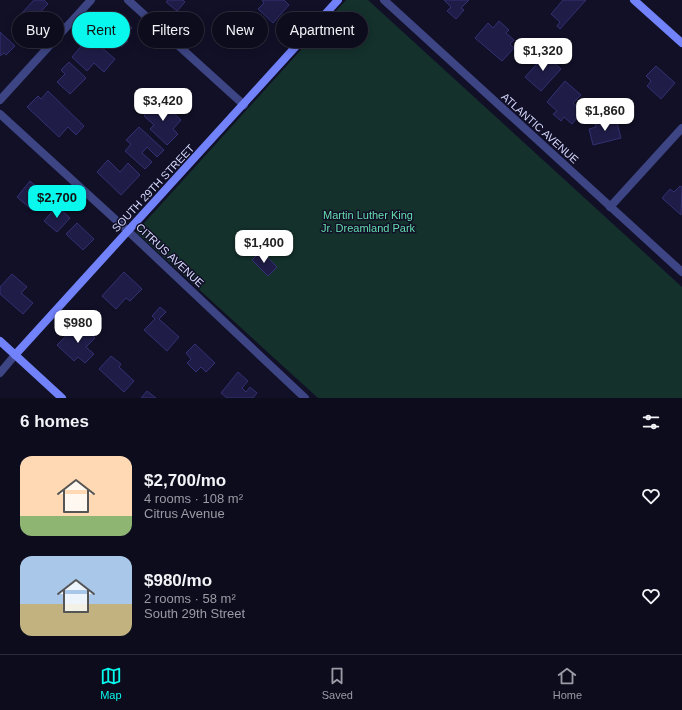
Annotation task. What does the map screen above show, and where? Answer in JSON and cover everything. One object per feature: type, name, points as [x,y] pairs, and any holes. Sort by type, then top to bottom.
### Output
[{"type":"street","points":[[0,100],[91,0]]},
{"type":"street","points":[[128,0],[244,105]]},
{"type":"street","name":"SOUTH 29TH STREET","points":[[0,373],[338,0]]},
{"type":"street","name":"ATLANTIC AVENUE","points":[[384,0],[682,272]]},
{"type":"street","points":[[634,0],[682,43]]},
{"type":"street","name":"CITRUS AVENUE","points":[[0,114],[128,231],[305,398]]},
{"type":"street","points":[[610,207],[682,128]]},
{"type":"street","points":[[0,341],[62,398]]},
{"type":"green space","name":"Martin Luther King Jr. Dreamland Park","points":[[346,0],[368,0],[682,287],[682,398],[318,398],[136,232],[303,48],[368,48],[368,12],[335,12]]},
{"type":"building","points":[[34,0],[44,0],[48,4],[40,12],[23,12]]},
{"type":"building","points":[[168,0],[183,0],[185,2],[177,11],[166,2]]},
{"type":"building","points":[[262,0],[284,0],[289,5],[283,12],[276,12],[276,20],[273,23],[268,18],[268,12],[261,12],[258,9],[264,3]]},
{"type":"building","points":[[444,0],[469,0],[461,8],[464,10],[456,19],[447,11],[451,7]]},
{"type":"building","points":[[563,0],[586,0],[560,29],[557,26],[560,22],[551,14]]},
{"type":"building","points":[[499,21],[509,30],[506,33],[514,40],[510,44],[514,48],[502,61],[475,38],[488,23],[493,28]]},
{"type":"building","points":[[0,32],[12,43],[13,48],[6,55],[4,53],[0,56]]},
{"type":"building","points":[[80,48],[102,48],[115,59],[104,72],[94,63],[87,71],[72,57]]},
{"type":"building","points":[[545,55],[549,58],[552,55],[557,59],[553,62],[561,69],[541,91],[525,77]]},
{"type":"building","points":[[69,62],[86,78],[70,94],[57,82],[65,74],[61,70]]},
{"type":"building","points":[[656,66],[675,83],[661,99],[647,86],[651,81],[646,76]]},
{"type":"building","points":[[565,81],[581,95],[573,103],[582,112],[572,124],[564,117],[561,121],[553,114],[557,111],[547,102]]},
{"type":"building","points":[[48,91],[84,126],[76,135],[68,127],[59,137],[27,107],[38,96],[41,99]]},
{"type":"building","points":[[159,99],[181,120],[173,129],[178,134],[167,145],[150,129],[154,125],[144,116]]},
{"type":"building","points":[[616,119],[621,138],[593,145],[589,129],[596,127],[595,124]]},
{"type":"building","points":[[139,127],[164,150],[157,157],[147,147],[142,153],[152,162],[145,169],[125,151],[131,144],[126,140]]},
{"type":"building","points":[[108,160],[120,172],[128,163],[140,175],[121,195],[97,172]]},
{"type":"building","points":[[30,181],[45,194],[31,209],[17,197]]},
{"type":"building","points":[[680,186],[682,187],[681,215],[662,198],[670,189],[674,192]]},
{"type":"building","points":[[57,206],[70,218],[57,232],[44,221]]},
{"type":"building","points":[[77,223],[94,239],[83,250],[66,234]]},
{"type":"building","points":[[261,251],[277,267],[268,276],[252,260]]},
{"type":"building","points":[[124,272],[142,289],[130,301],[126,298],[116,309],[102,296]]},
{"type":"building","points":[[12,274],[27,287],[21,293],[33,303],[23,314],[0,294],[0,287]]},
{"type":"building","points":[[160,307],[166,312],[159,319],[179,337],[167,351],[144,330],[155,319],[152,316]]},
{"type":"building","points":[[79,323],[95,338],[86,347],[94,354],[85,363],[78,357],[74,361],[57,345]]},
{"type":"building","points":[[195,344],[215,363],[206,372],[201,367],[196,372],[187,363],[191,359],[186,353]]},
{"type":"building","points":[[111,356],[121,364],[119,367],[134,381],[124,392],[99,369]]},
{"type":"building","points":[[238,372],[248,381],[242,388],[246,392],[250,387],[257,393],[253,398],[227,398],[221,393]]},
{"type":"building","points":[[147,391],[156,398],[141,398]]}]
